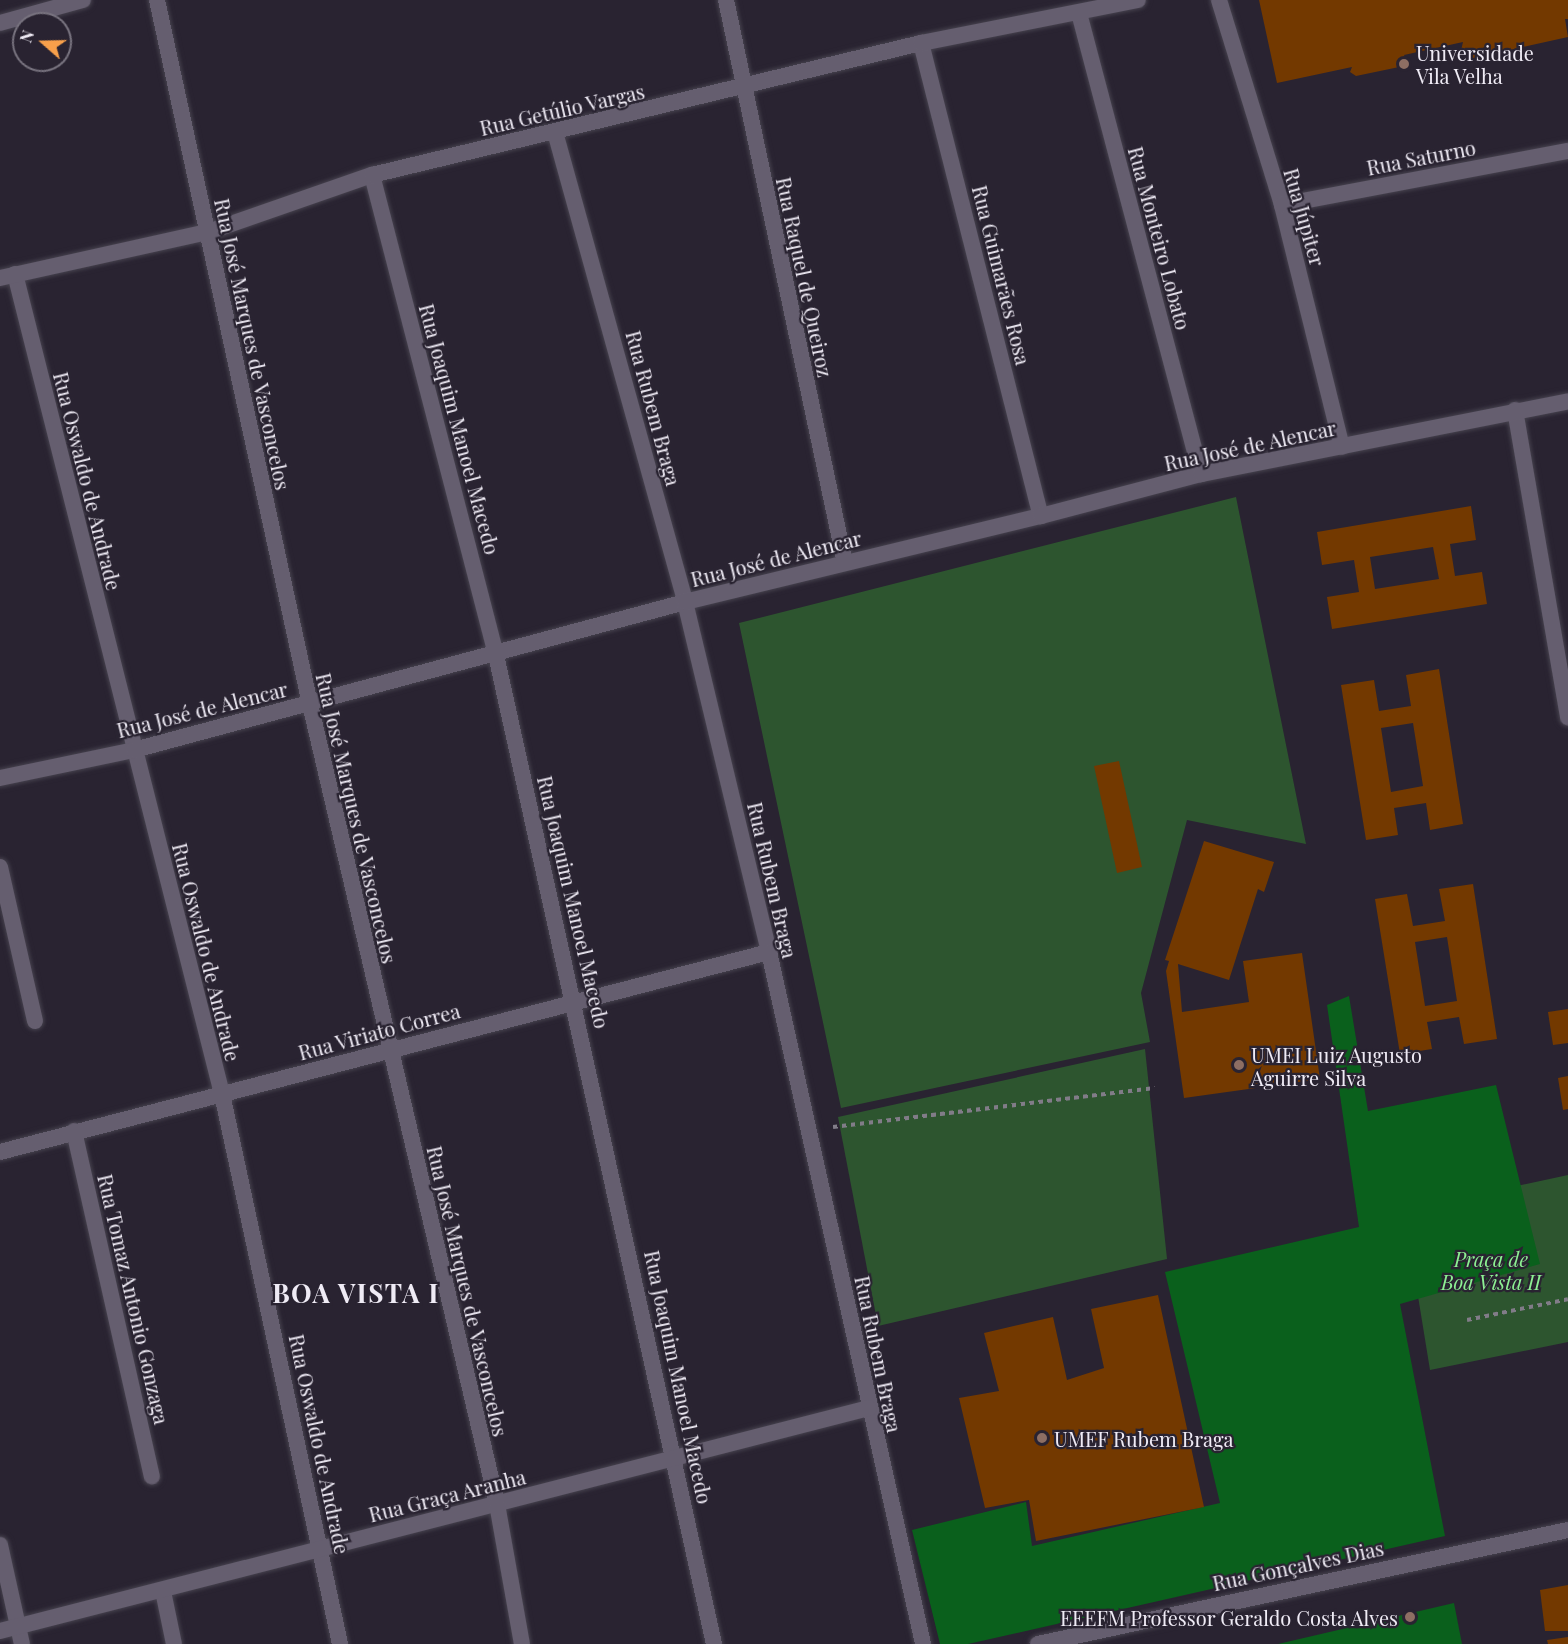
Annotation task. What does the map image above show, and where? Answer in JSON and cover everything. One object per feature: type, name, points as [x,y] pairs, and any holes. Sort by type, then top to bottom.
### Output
[{"type":"street","points":[[0,23],[83,0]]},
{"type":"street","name":"Rua José Marques de Vasconcelos","points":[[157,0],[309,704],[388,1050],[497,1504],[522,1644]]},
{"type":"street","name":"Rua Raquel de Queiroz","points":[[726,0],[845,563]]},
{"type":"street","name":"Rua Getúlio Vargas","points":[[8,276],[208,232],[372,175],[743,88],[921,43],[1138,0]]},
{"type":"street","name":"Rua Júpiter","points":[[1219,0],[1282,205],[1342,447]]},
{"type":"street","name":"Rua Monteiro Lobato","points":[[1079,13],[1201,474]]},
{"type":"street","name":"Rua Guimarães Rosa","points":[[921,43],[1041,516]]},
{"type":"street","name":"Rua Rubem Braga","points":[[555,132],[686,602],[770,952],[923,1644]]},
{"type":"street","name":"Rua Saturno","points":[[1282,205],[1568,151]]},
{"type":"street","name":"Rua Joaquim Manoel Macedo","points":[[372,175],[496,655],[575,1001],[714,1644]]},
{"type":"street","name":"Rua Oswaldo de Andrade","points":[[8,276],[134,750],[222,1094],[340,1644]]},
{"type":"street","name":"Rua José de Alencar","points":[[0,778],[134,750],[496,655],[686,602],[1041,516],[1201,474],[1568,401]]},
{"type":"street","points":[[1515,410],[1568,717]]},
{"type":"street","points":[[0,867],[35,1021]]},
{"type":"street","name":"Rua Viriato Correa","points":[[0,1152],[770,952]]},
{"type":"street","name":"Rua Tomaz Antonio Gonzaga","points":[[74,1131],[152,1476]]},
{"type":"street","name":"Rua Graça Aranha","points":[[0,1631],[163,1592],[321,1548],[676,1460],[869,1408]]},
{"type":"street","name":"Rua Gonçalves Dias","points":[[1038,1644],[1568,1530]]},
{"type":"street","points":[[0,1545],[22,1644]]},
{"type":"street","points":[[163,1592],[174,1644]]},
{"type":"path","points":[[808,1130],[1155,1088]]},
{"type":"path","points":[[1467,1320],[1568,1299]]},
{"type":"green space","points":[[1236,497],[1306,844],[1187,820],[1141,993],[1150,1042],[841,1108],[739,623]]},
{"type":"green space","points":[[1349,996],[1368,1111],[1496,1085],[1540,1264],[1400,1304],[1445,1536],[968,1644],[940,1644],[912,1530],[1026,1502],[1032,1546],[1220,1503],[1165,1272],[1359,1227],[1327,1005]]},
{"type":"green space","points":[[1145,1049],[1167,1259],[878,1326],[838,1117]]},
{"type":"green space","name":"Praça de Boa Vista II","points":[[1568,1175],[1568,1342],[1430,1370],[1404,1210]]},
{"type":"green space","name":"EEEFM Professor Geraldo Costa Alves","points":[[1454,1603],[1462,1644],[1278,1644]]},
{"type":"building","name":"Universidade Vila Velha","points":[[1259,0],[1568,0],[1568,19],[1565,19],[1568,37],[1468,59],[1460,55],[1463,42],[1404,55],[1407,62],[1404,66],[1356,76],[1350,72],[1352,67],[1277,83]]},
{"type":"building","points":[[1471,506],[1476,540],[1450,544],[1455,576],[1482,572],[1487,604],[1332,629],[1327,597],[1359,592],[1354,560],[1322,565],[1317,532]],"holes":[[[1433,547],[1439,579],[1375,589],[1370,557]]]},
{"type":"building","points":[[1439,669],[1463,824],[1430,830],[1426,803],[1394,808],[1398,835],[1366,840],[1341,685],[1374,680],[1379,711],[1411,706],[1406,675]],"holes":[[[1413,723],[1423,786],[1391,792],[1381,728]]]},
{"type":"building","points":[[1119,761],[1142,867],[1117,873],[1094,766]]},
{"type":"building","points":[[1204,841],[1274,862],[1264,892],[1258,889],[1229,980],[1178,964],[1182,1012],[1249,1002],[1243,961],[1302,953],[1320,1079],[1184,1098],[1166,971],[1169,961],[1165,960]]},
{"type":"building","points":[[1473,884],[1497,1039],[1464,1044],[1459,1017],[1427,1022],[1432,1049],[1400,1054],[1375,899],[1407,894],[1413,926],[1445,921],[1439,889]],"holes":[[[1447,937],[1457,1001],[1425,1006],[1415,942]]]},
{"type":"building","points":[[1568,1009],[1568,1043],[1553,1045],[1548,1012]]},
{"type":"building","points":[[1568,1076],[1568,1109],[1563,1110],[1558,1078]]},
{"type":"building","points":[[1158,1295],[1204,1507],[1036,1541],[1029,1500],[985,1508],[959,1398],[999,1391],[984,1333],[1053,1317],[1067,1380],[1104,1368],[1091,1309]]},
{"type":"building","points":[[1568,1585],[1568,1631],[1545,1631],[1540,1590]]},
{"type":"building","points":[[1568,1637],[1568,1644],[1548,1644],[1547,1640]]},
{"type":"place","name":"Universidade Vila Velha","points":[[1404,64]]},
{"type":"place","name":"UMEI Luiz Augusto Aguirre Silva","points":[[1239,1065]]},
{"type":"place","name":"UMEF Rubem Braga","points":[[1042,1438]]},
{"type":"place","name":"EEEFM Professor Geraldo Costa Alves","points":[[1410,1617]]},
{"type":"district","name":"BOA VISTA I","points":[[356,1293]]}]
